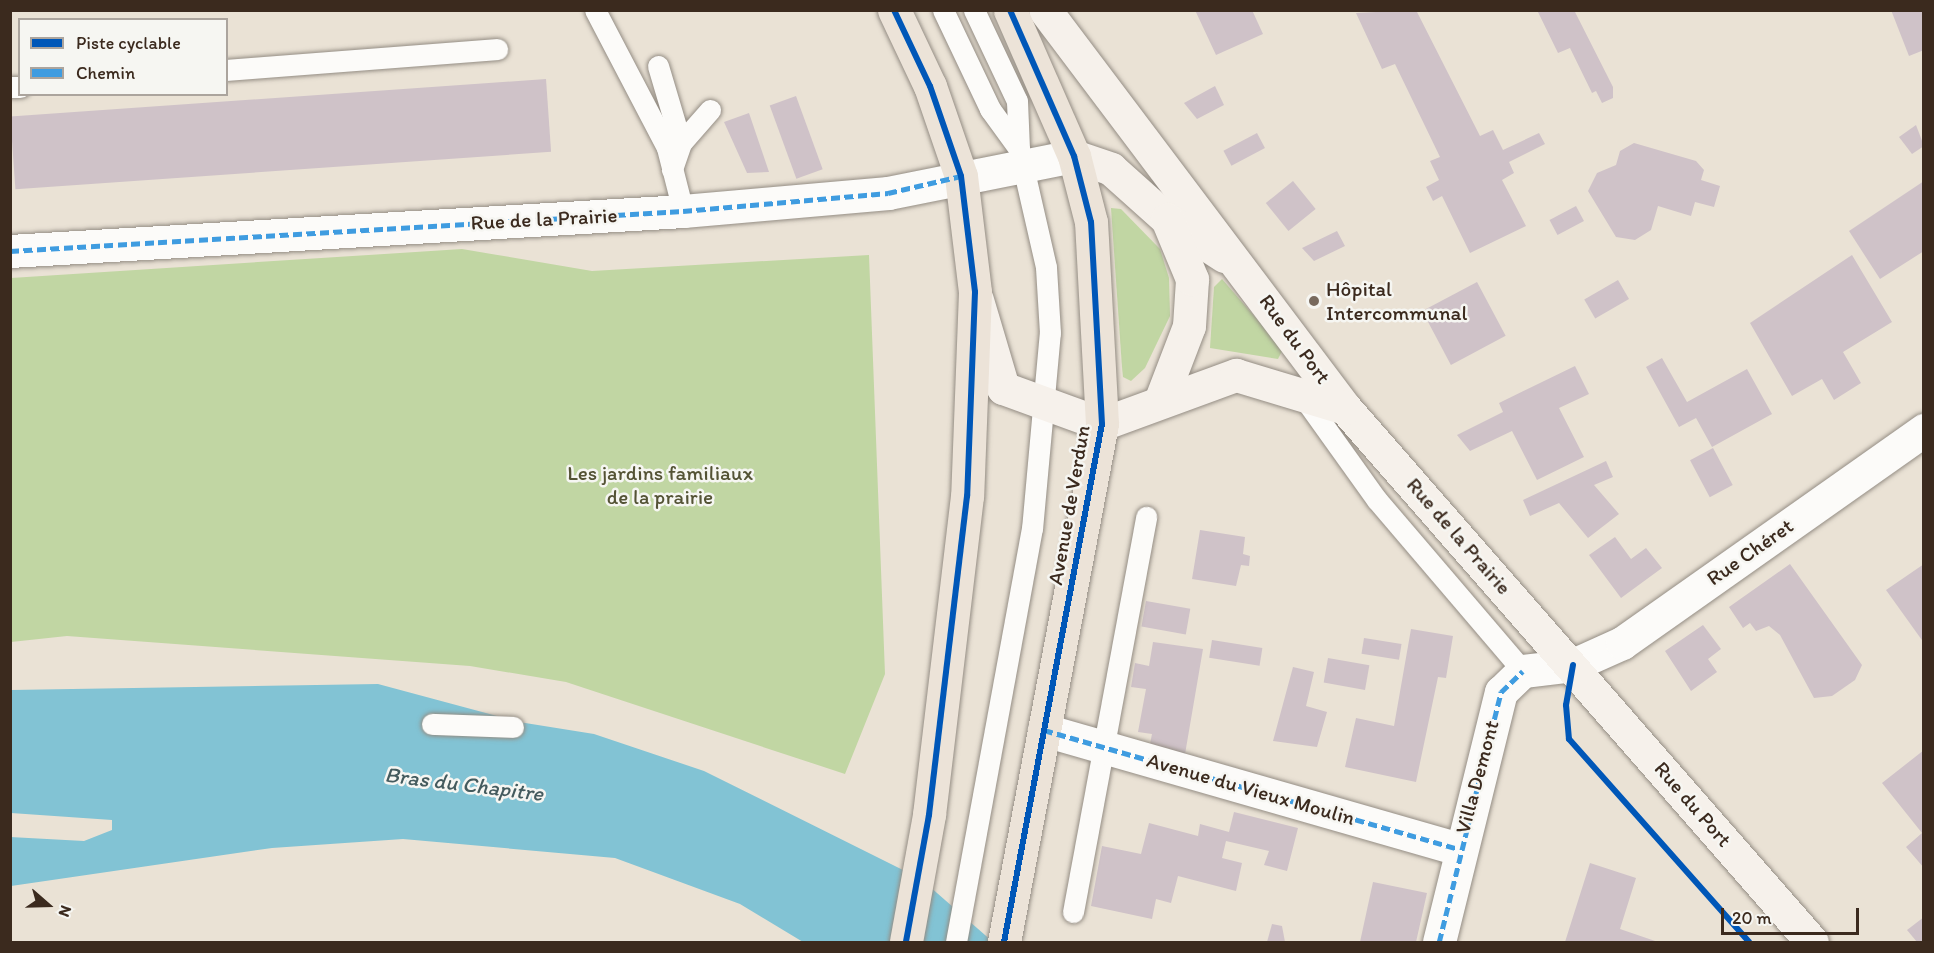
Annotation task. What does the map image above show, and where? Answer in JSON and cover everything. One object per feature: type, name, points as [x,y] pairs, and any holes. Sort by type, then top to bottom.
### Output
[{"type":"main road","points":[[894,10],[930,86],[961,176],[975,292],[967,496],[919,871],[906,942]]},
{"type":"main road","name":"Avenue de Verdun","points":[[1005,937],[1102,424],[1091,222],[1074,156],[1010,10]]},
{"type":"street","name":"Rue du Port","points":[[1045,10],[1245,270],[1345,408]]},
{"type":"street","name":"Rue de la Prairie","points":[[10,250],[683,211],[888,193],[961,176],[1021,156],[1074,156]]},
{"type":"street","points":[[1074,156],[1111,169],[1167,219],[1245,270]]},
{"type":"street","points":[[1161,399],[1190,326],[1192,279],[1167,219]]},
{"type":"street","points":[[975,292],[1003,388],[1102,424],[1143,412],[1161,399],[1236,375],[1345,408]]},
{"type":"street","name":"Rue de la Prairie","points":[[1345,408],[1573,665]]},
{"type":"street","name":"Rue Chéret","points":[[1573,665],[1622,643],[1923,430]]},
{"type":"street","points":[[1523,671],[1573,665]]},
{"type":"street","name":"Rue du Port","points":[[1573,665],[1812,942]]},
{"type":"street","name":"Villa Demont","points":[[1439,942],[1458,849],[1501,692],[1523,671]]},
{"type":"street","name":"Avenue du Vieux Moulin","points":[[1044,729],[1458,849]]},
{"type":"lane","points":[[595,10],[630,72],[672,169],[683,211]]},
{"type":"lane","name":"Avenue de Verdun","points":[[943,10],[990,109],[1021,156]]},
{"type":"lane","name":"Avenue de Verdun","points":[[956,942],[1032,529],[1047,404],[1046,267],[1021,156],[1017,101],[974,10]]},
{"type":"lane","points":[[228,70],[497,49]]},
{"type":"lane","points":[[658,66],[681,143]]},
{"type":"lane","points":[[672,169],[681,143],[710,110]]},
{"type":"lane","points":[[1300,394],[1377,500],[1523,671]]},
{"type":"lane","points":[[1073,912],[1146,517]]},
{"type":"lane","points":[[432,724],[513,727]]},
{"type":"green space","points":[[1111,208],[1121,209],[1160,249],[1169,278],[1170,316],[1145,368],[1131,381],[1123,377]]},
{"type":"green space","name":"Les jardins familiaux de la prairie","points":[[462,249],[592,271],[869,255],[885,674],[845,774],[566,682],[470,666],[67,636],[11,642],[11,278]]},
{"type":"green space","points":[[1222,279],[1283,349],[1278,359],[1210,348],[1214,287]]},
{"type":"water","name":"Bras du Chapitre","points":[[378,684],[519,722],[594,734],[704,771],[921,879],[993,942],[803,942],[740,904],[615,858],[403,839],[272,848],[11,886],[10,837],[84,841],[112,830],[112,820],[11,813],[11,690]]},
{"type":"building","points":[[1195,10],[1252,10],[1263,34],[1216,55]]},
{"type":"building","points":[[1416,10],[1480,136],[1493,130],[1503,150],[1539,133],[1545,144],[1509,162],[1514,173],[1502,180],[1526,226],[1470,253],[1442,196],[1433,201],[1426,187],[1439,180],[1430,161],[1440,157],[1395,64],[1382,69],[1356,13]]},
{"type":"building","points":[[1537,10],[1574,10],[1613,87],[1613,98],[1602,103],[1596,91],[1592,93],[1570,48],[1558,53]]},
{"type":"building","points":[[1891,10],[1924,10],[1924,50],[1909,56]]},
{"type":"building","points":[[546,79],[551,152],[15,189],[10,116]]},
{"type":"building","points":[[1215,86],[1224,105],[1197,119],[1184,103]]},
{"type":"building","points":[[796,96],[823,169],[796,179],[770,106]]},
{"type":"building","points":[[749,113],[769,172],[747,173],[724,122]]},
{"type":"building","points":[[1916,125],[1924,146],[1912,154],[1899,137]]},
{"type":"building","points":[[1257,133],[1265,148],[1231,166],[1223,151]]},
{"type":"building","points":[[1634,143],[1696,161],[1704,170],[1701,180],[1720,186],[1714,207],[1695,202],[1691,216],[1658,206],[1651,230],[1635,240],[1616,237],[1588,191],[1597,173],[1616,165],[1620,151]]},
{"type":"building","points":[[1293,181],[1316,209],[1288,231],[1266,203]]},
{"type":"building","points":[[1924,181],[1924,251],[1880,279],[1849,231]]},
{"type":"building","points":[[1576,206],[1584,221],[1557,235],[1550,220]]},
{"type":"building","points":[[1337,231],[1345,246],[1314,261],[1302,248]]},
{"type":"building","points":[[1852,255],[1892,322],[1843,352],[1861,383],[1834,400],[1822,379],[1792,396],[1750,323]]},
{"type":"building","points":[[1618,280],[1629,299],[1595,319],[1584,300]]},
{"type":"building","points":[[1477,282],[1506,336],[1451,365],[1422,311]]},
{"type":"building","points":[[1662,358],[1687,402],[1747,369],[1772,414],[1712,447],[1696,418],[1679,427],[1646,367]]},
{"type":"building","points":[[1575,366],[1589,394],[1559,408],[1584,457],[1537,480],[1512,431],[1470,451],[1457,435],[1503,412],[1499,403]]},
{"type":"building","points":[[1713,448],[1733,485],[1710,497],[1690,460]]},
{"type":"building","points":[[1606,461],[1613,477],[1594,485],[1619,514],[1588,538],[1559,503],[1530,516],[1523,500]]},
{"type":"building","points":[[1200,530],[1245,537],[1243,554],[1250,556],[1249,566],[1241,565],[1236,586],[1192,579]]},
{"type":"building","points":[[1615,537],[1631,559],[1646,548],[1662,568],[1621,598],[1589,555]]},
{"type":"building","points":[[1790,564],[1862,665],[1855,680],[1832,696],[1814,698],[1780,635],[1769,626],[1756,631],[1750,623],[1743,628],[1729,607]]},
{"type":"building","points":[[1924,564],[1924,643],[1886,590]]},
{"type":"building","points":[[1146,601],[1190,609],[1186,634],[1141,627]]},
{"type":"building","points":[[1703,625],[1721,649],[1708,659],[1717,672],[1691,691],[1665,651]]},
{"type":"building","points":[[1411,629],[1453,636],[1446,678],[1438,677],[1416,782],[1345,767],[1356,718],[1394,726]]},
{"type":"building","points":[[1364,638],[1402,644],[1399,660],[1361,654]]},
{"type":"building","points":[[1212,640],[1262,648],[1260,666],[1209,658]]},
{"type":"building","points":[[1153,642],[1203,649],[1184,760],[1149,749],[1152,734],[1138,732],[1146,689],[1131,687],[1135,663],[1149,666]]},
{"type":"building","points":[[1328,658],[1369,665],[1365,690],[1324,683]]},
{"type":"building","points":[[1293,667],[1314,672],[1306,706],[1327,712],[1317,747],[1273,741]]},
{"type":"building","points":[[1924,750],[1924,868],[1906,847],[1922,833],[1882,783]]},
{"type":"building","points":[[1234,812],[1298,828],[1287,871],[1264,865],[1269,851],[1226,841],[1222,858],[1242,863],[1236,891],[1178,876],[1171,903],[1156,899],[1152,919],[1091,906],[1102,846],[1141,854],[1149,823],[1198,836],[1200,824],[1229,832]]},
{"type":"building","points":[[1590,863],[1636,878],[1620,929],[1658,942],[1565,942]]},
{"type":"building","points":[[1373,882],[1427,893],[1416,942],[1360,942]]},
{"type":"building","points":[[1924,917],[1924,942],[1917,942],[1907,930]]},
{"type":"building","points":[[1272,924],[1282,926],[1285,942],[1267,942]]},
{"type":"marked path","points":[[10,251],[683,211],[888,193],[961,176]]},
{"type":"marked path","points":[[1439,942],[1501,692],[1523,671]]},
{"type":"marked path","points":[[1044,730],[1458,849]]},
{"type":"cycle path","points":[[894,10],[930,86],[961,176],[975,292],[967,496],[929,815],[906,942]]},
{"type":"cycle path","points":[[1004,942],[1102,424],[1091,222],[1074,156],[1010,10]]},
{"type":"cycle path","points":[[1573,665],[1566,705],[1569,739],[1749,942]]},
{"type":"place","name":"Hôpital Intercommunal","points":[[1314,301]]}]
